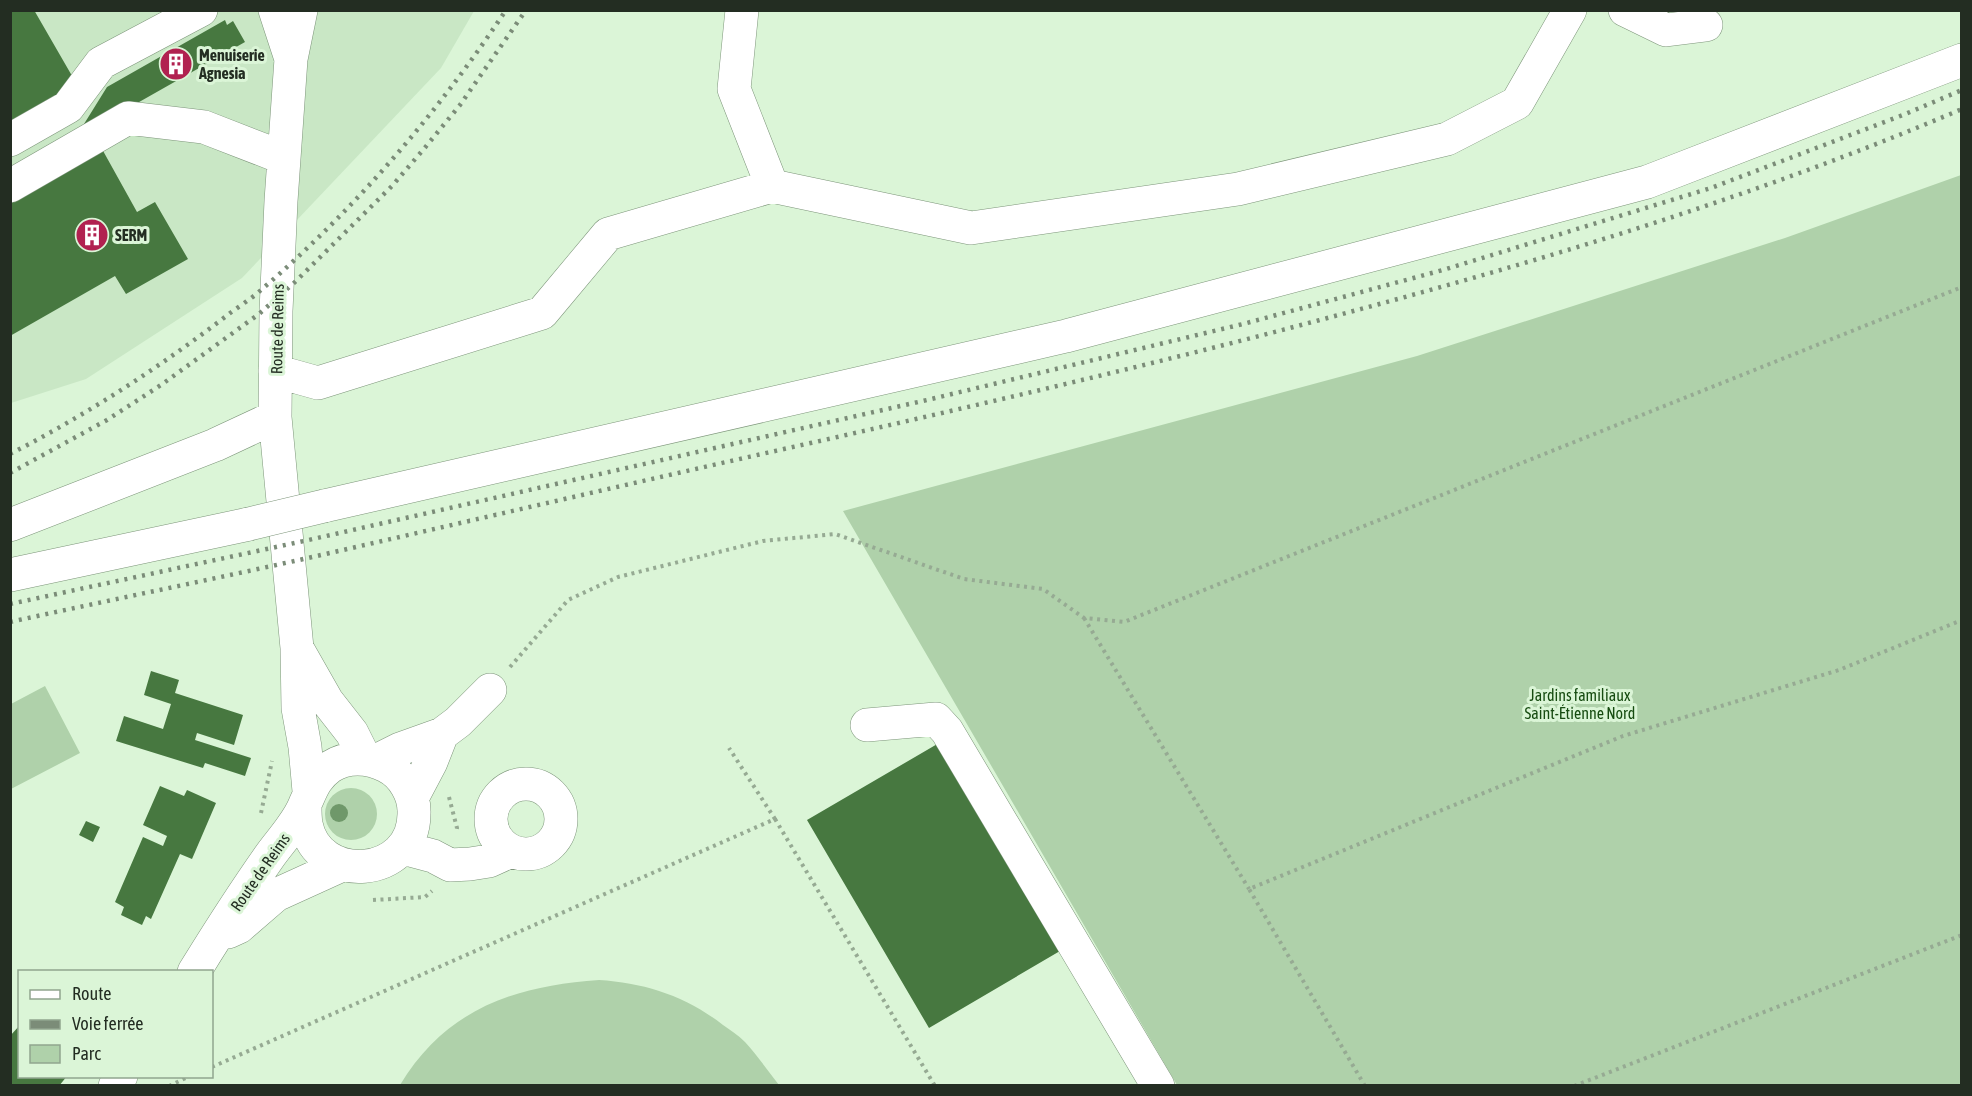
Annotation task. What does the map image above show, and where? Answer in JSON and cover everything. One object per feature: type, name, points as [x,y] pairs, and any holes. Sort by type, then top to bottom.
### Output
[{"type":"street","points":[[10,140],[68,106],[101,63],[201,10]]},
{"type":"street","points":[[274,10],[291,59]]},
{"type":"street","name":"Route de Reims","points":[[302,10],[291,59],[284,158],[276,311],[275,417],[297,648],[298,708],[305,747],[306,825],[313,842],[325,856],[342,865],[364,868],[385,862],[402,848]]},
{"type":"street","points":[[742,10],[734,89],[772,186]]},
{"type":"street","points":[[275,371],[318,383],[542,313],[608,234],[772,186],[971,228],[1238,189],[1447,139],[1517,104],[1570,10]]},
{"type":"street","points":[[1624,10],[1666,30],[1706,25]]},
{"type":"street","points":[[10,574],[249,524],[1066,336],[1636,185],[1962,60]]},
{"type":"street","points":[[10,186],[128,118],[204,127],[284,158]]},
{"type":"street","points":[[10,525],[215,446],[275,417]]},
{"type":"street","name":"Route de Reims","points":[[297,648],[327,701],[370,760]]},
{"type":"street","points":[[370,760],[442,734],[458,722],[490,690]]},
{"type":"street","points":[[867,725],[936,719],[947,731],[1158,1086]]},
{"type":"street","points":[[442,734],[431,762],[412,798],[414,815],[411,832],[402,848],[433,856],[450,865],[489,861],[511,851]]},
{"type":"street","name":"Route de Reims","points":[[195,970],[307,798],[318,777],[332,766],[348,760],[370,760],[392,769],[404,782],[412,798]]},
{"type":"street","name":"Route de Reims","points":[[215,939],[239,927],[276,895],[342,865]]},
{"type":"path","points":[[1084,618],[1124,622],[1962,287]]},
{"type":"path","points":[[490,690],[568,600],[618,577],[762,541],[835,534],[964,579],[1043,589],[1084,618],[1249,889],[1365,1086]]},
{"type":"path","points":[[1249,889],[1623,736],[1839,670],[1962,620]]},
{"type":"path","points":[[729,748],[775,819],[935,1086]]},
{"type":"path","points":[[260,816],[272,762],[272,751]]},
{"type":"path","points":[[368,900],[425,897],[440,884],[450,865],[457,828],[449,796],[453,788]]},
{"type":"path","points":[[213,1067],[775,819]]},
{"type":"path","points":[[1574,1086],[1962,934]]},
{"type":"path","points":[[169,1086],[188,1078]]},
{"type":"shaded area","points":[[10,11],[474,11],[441,68],[242,278],[86,379],[11,403]]},
{"type":"green space","name":"Jardins familiaux Saint-Étienne Nord","points":[[1961,175],[1961,1085],[1177,1085],[843,511],[1417,356],[1785,238]]},
{"type":"green space","points":[[45,686],[80,753],[11,789],[11,704]]},
{"type":"green space","points":[[351,788],[361,790],[369,796],[375,804],[377,814],[375,824],[369,832],[361,838],[351,840],[341,838],[333,832],[327,824],[325,814],[327,804],[333,796],[341,790]]},
{"type":"green space","points":[[599,980],[649,988],[694,1006],[742,1039],[779,1085],[400,1085],[418,1059],[439,1037],[461,1020],[485,1006],[539,988]]},
{"type":"building","points":[[10,10],[34,10],[79,88],[10,127]]},
{"type":"building","name":"Menuiserie Agnesia","points":[[225,20],[227,25],[233,21],[245,42],[88,131],[84,124],[107,87]]},
{"type":"building","name":"SERM","points":[[102,149],[137,212],[155,202],[188,259],[126,294],[115,276],[10,336],[10,201]]},
{"type":"building","points":[[151,671],[179,680],[175,693],[243,715],[234,745],[197,733],[195,740],[251,758],[245,776],[205,763],[203,768],[116,741],[124,716],[163,729],[171,704],[144,695]]},
{"type":"building","points":[[939,743],[1060,951],[929,1028],[807,820]]},
{"type":"building","points":[[160,786],[184,796],[187,790],[216,803],[192,859],[180,854],[151,919],[146,916],[142,925],[121,915],[124,907],[115,902],[143,837],[163,846],[167,836],[143,825]]},
{"type":"building","points":[[86,821],[100,827],[93,842],[79,835]]},
{"type":"building","points":[[18,1027],[18,1078],[65,1078],[59,1086],[10,1084],[10,1036]]},
{"type":"railway","points":[[10,454],[66,423],[147,373],[252,297],[296,259],[393,159],[452,86],[506,10]]},
{"type":"railway","points":[[10,473],[107,420],[161,385],[259,314],[295,282],[392,186],[423,150],[460,105],[526,10]]},
{"type":"railway","points":[[10,604],[304,541],[927,400],[1243,324],[1443,270],[1711,188],[1903,115],[1962,90]]},
{"type":"railway","points":[[10,622],[308,558],[897,423],[1282,330],[1424,292],[1657,222],[1811,169],[1962,109]]},
{"type":"place","name":"Menuiserie Agnesia","points":[[176,64]]},
{"type":"place","name":"SERM","points":[[92,235]]}]
